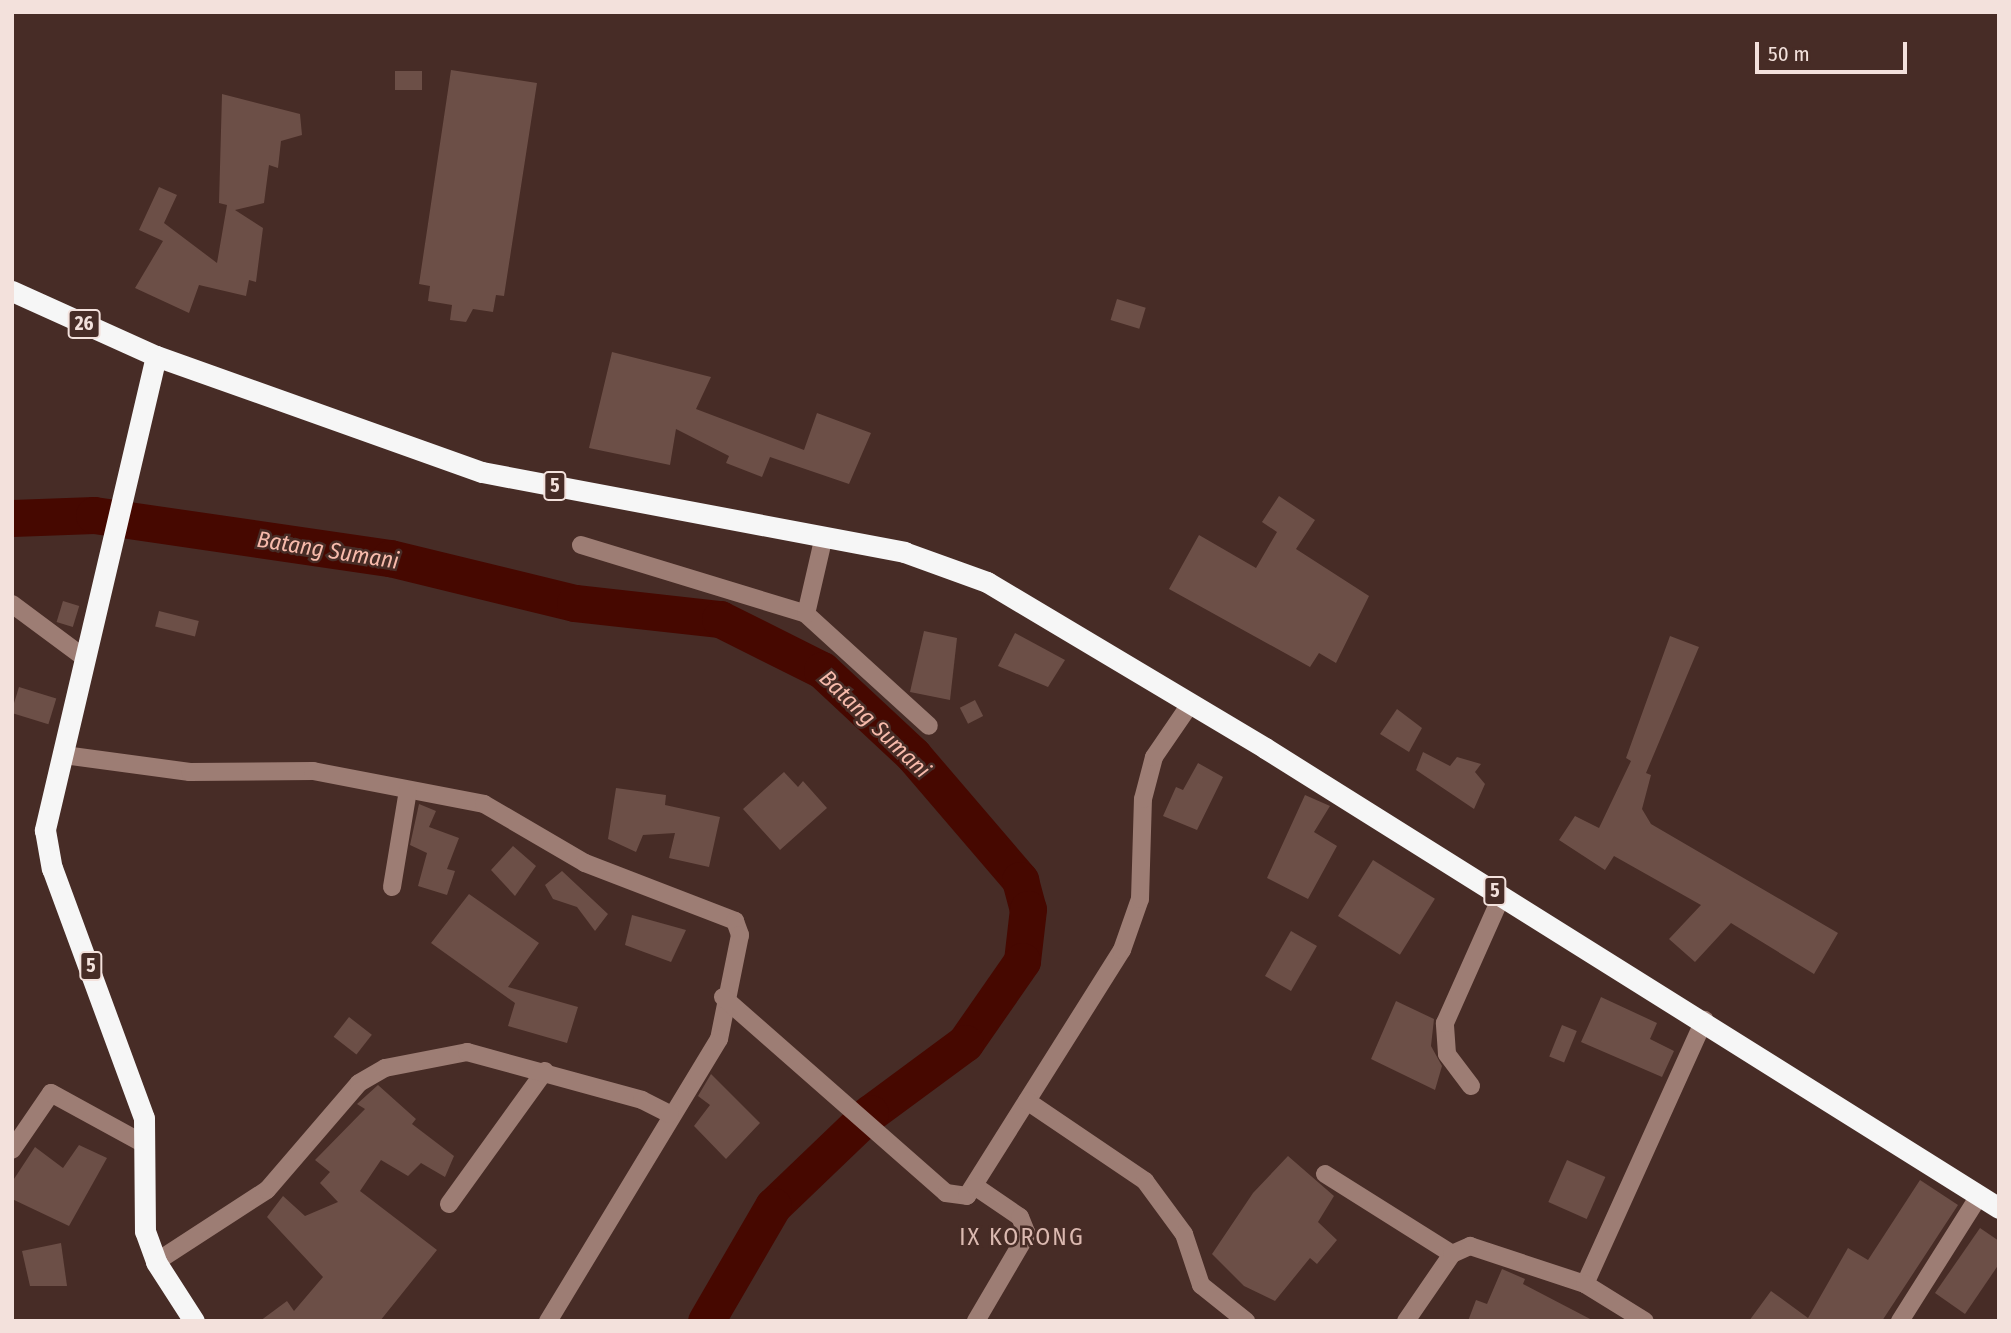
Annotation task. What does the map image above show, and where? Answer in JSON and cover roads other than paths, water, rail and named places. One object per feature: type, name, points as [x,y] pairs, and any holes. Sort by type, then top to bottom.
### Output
[{"type":"highway","name":"26","points":[[12,291],[156,356]]},
{"type":"highway","name":"5","points":[[194,1321],[156,1262],[143,1198],[146,1145],[125,1051],[47,850],[47,811],[64,755],[136,454],[156,356],[482,472],[824,536],[965,573],[987,582],[1191,703],[1502,895],[1999,1208]]},
{"type":"street","points":[[806,614],[824,536]]},
{"type":"street","points":[[581,545],[806,614],[929,726]]},
{"type":"street","points":[[12,604],[86,659]]},
{"type":"street","points":[[723,997],[946,1193],[967,1196],[976,1187],[1122,950],[1140,899],[1143,799],[1151,767],[1191,703]]},
{"type":"street","points":[[64,755],[190,772],[313,771],[494,807],[585,863],[735,921],[740,935],[723,997],[719,1039],[670,1114],[548,1321]]},
{"type":"street","points":[[391,887],[408,790]]},
{"type":"street","points":[[1471,1086],[1447,1054],[1445,1023],[1502,895]]},
{"type":"street","points":[[1585,1284],[1703,1020]]},
{"type":"street","points":[[156,1262],[267,1190],[374,1073],[458,1052],[545,1071],[670,1114]]},
{"type":"street","points":[[449,1204],[545,1071]]},
{"type":"street","points":[[12,1150],[32,1112],[51,1093],[146,1145]]},
{"type":"street","points":[[1027,1101],[1145,1181],[1184,1234],[1201,1285],[1246,1321]]},
{"type":"street","points":[[1325,1174],[1452,1254]]},
{"type":"street","points":[[976,1187],[1020,1217],[1027,1234],[976,1321]]},
{"type":"street","points":[[1900,1321],[1979,1196]]},
{"type":"street","points":[[1406,1321],[1452,1254],[1470,1246],[1585,1284],[1645,1321]]},
{"type":"waterway","name":"Batang Sumani","points":[[12,518],[94,515],[390,558],[575,603],[720,619],[822,670],[913,755],[1020,880],[1028,909],[1022,961],[965,1043],[870,1113],[773,1206],[706,1321]]},
{"type":"district","name":"IX KORONG","points":[[1022,1238]]}]
